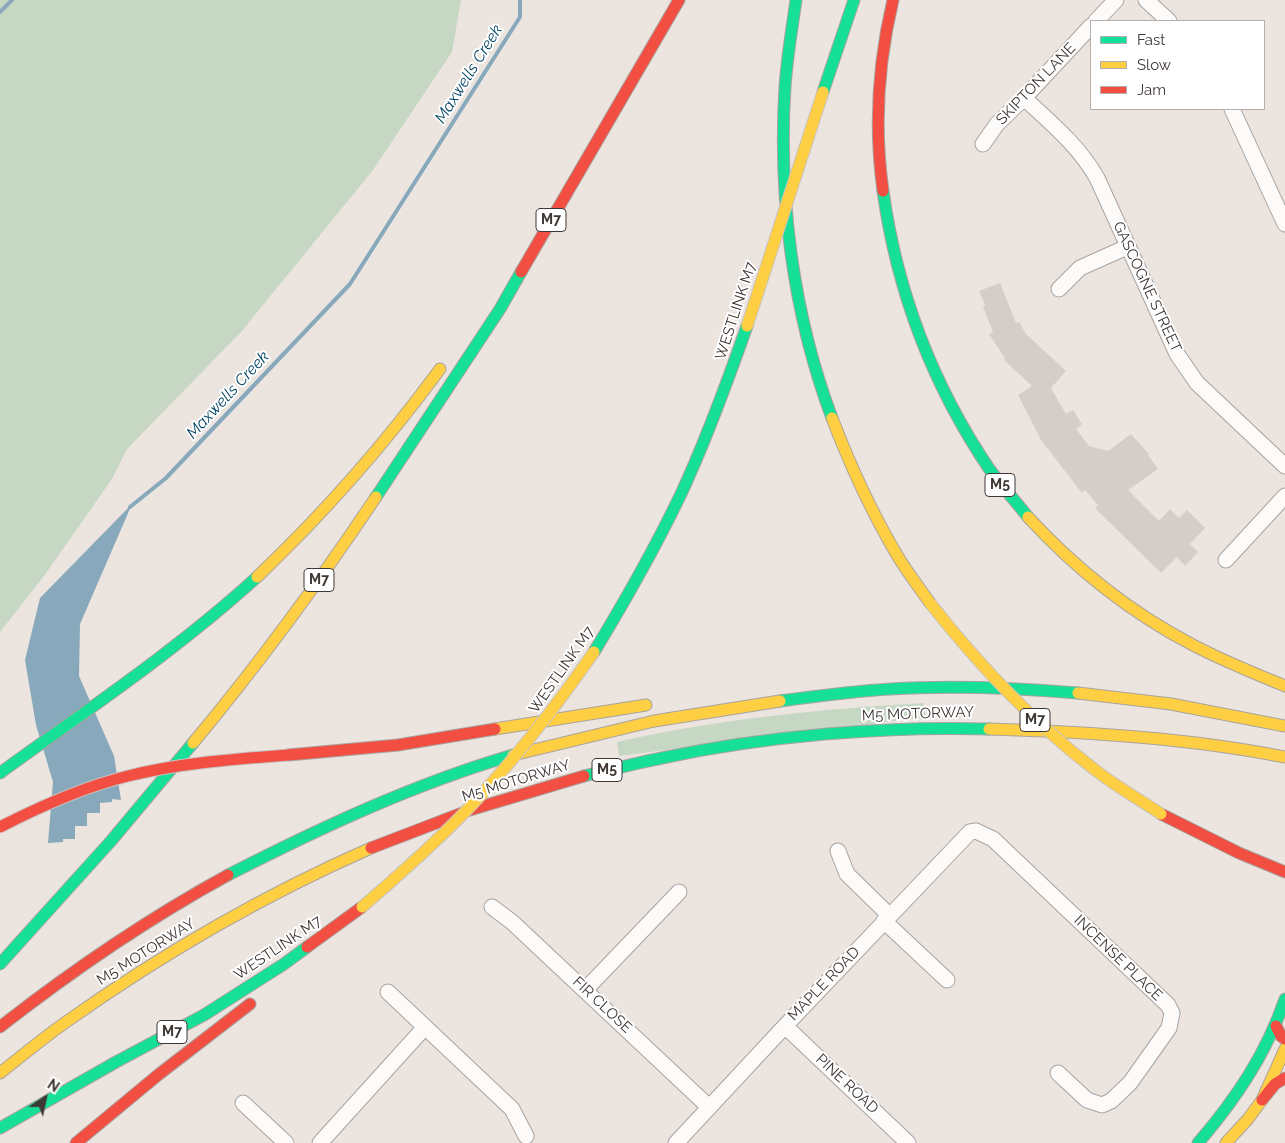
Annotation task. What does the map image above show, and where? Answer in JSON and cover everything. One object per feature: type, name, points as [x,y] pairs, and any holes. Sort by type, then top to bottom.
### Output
[{"type":"main road","name":"M7","points":[[0,964],[116,835],[233,695],[338,554],[500,309],[679,0]]},
{"type":"main road","name":"M7","points":[[796,0],[786,69],[785,187],[791,257],[804,330],[824,396],[846,455],[897,555],[963,646],[999,686],[1041,726],[1086,764],[1162,814],[1239,853],[1285,872]]},
{"type":"main road","name":"WESTLINK M7","points":[[0,1128],[116,1062],[204,1015],[284,964],[359,921],[362,907],[418,858],[478,798],[539,728],[594,652],[639,578],[690,477],[724,394],[854,0]]},
{"type":"main road","name":"M5","points":[[893,0],[880,74],[878,146],[888,224],[898,273],[915,327],[940,386],[965,432],[990,471],[1030,521],[1098,584],[1134,610],[1180,638],[1232,664],[1285,686]]},
{"type":"main road","points":[[528,238],[656,40]]},
{"type":"main road","points":[[0,773],[134,678],[212,617],[279,555],[312,522],[390,434],[449,356]]},
{"type":"main road","points":[[797,688],[846,692]]},
{"type":"main road","name":"M5 MOTORWAY","points":[[0,1027],[29,1003],[149,920],[236,870],[327,826],[406,793],[481,765],[540,747],[638,724],[846,692],[908,688],[974,688],[1104,695],[1179,706],[1285,726]]},
{"type":"main road","points":[[0,827],[58,799],[128,776],[198,764],[398,745],[655,703]]},
{"type":"main road","name":"M5 MOTORWAY","points":[[0,1073],[62,1024],[183,944],[267,897],[374,847],[444,819],[562,782],[636,762],[712,748],[804,735],[932,727],[1058,730],[1129,735],[1285,757]]},
{"type":"main road","points":[[312,957],[332,935]]},
{"type":"main road","points":[[76,1143],[158,1075],[258,998]]},
{"type":"main road","points":[[1198,1143],[1242,1089],[1276,1026],[1285,999]]},
{"type":"main road","points":[[1276,1026],[1281,1036],[1285,1039]]},
{"type":"main road","points":[[1262,1100],[1285,1049]]},
{"type":"main road","points":[[1226,1143],[1248,1119],[1275,1084],[1285,1078]]},
{"type":"street","points":[[1097,20],[1116,0]]},
{"type":"street","points":[[1146,0],[1168,20]]},
{"type":"street","name":"SKIPTON LANE","points":[[984,144],[997,124],[1090,27]]},
{"type":"street","name":"GASCOGNE STREET","points":[[1024,98],[1072,143],[1086,159],[1097,178],[1177,354],[1187,370],[1197,382],[1285,466]]},
{"type":"street","points":[[1232,110],[1285,224]]},
{"type":"street","points":[[1059,289],[1080,268],[1128,247]]},
{"type":"street","points":[[1226,560],[1285,496]]},
{"type":"street","name":"MAPLE ROAD","points":[[676,1143],[887,918],[970,832],[976,831]]},
{"type":"street","name":"INCENSE PLACE","points":[[976,831],[993,839],[1168,1006],[1172,1012],[1169,1028],[1130,1083],[1111,1101],[1102,1105],[1087,1100],[1058,1073]]},
{"type":"street","points":[[838,851],[847,874],[947,980]]},
{"type":"street","points":[[585,990],[679,892]]},
{"type":"street","name":"FIR CLOSE","points":[[492,907],[512,922],[709,1107]]},
{"type":"street","points":[[388,992],[512,1109],[526,1136]]},
{"type":"street","name":"PINE ROAD","points":[[785,1026],[908,1143]]},
{"type":"street","points":[[320,1143],[425,1027]]},
{"type":"street","points":[[243,1102],[286,1143]]},
{"type":"green space","points":[[0,0],[461,0],[452,52],[373,170],[241,332],[127,449],[112,479],[44,576],[0,632]]},
{"type":"green space","points":[[924,703],[926,717],[619,756],[617,742],[693,727],[846,708]]},
{"type":"water","points":[[132,504],[80,624],[79,676],[114,756],[121,800],[112,799],[112,802],[100,803],[100,813],[87,813],[87,826],[75,826],[75,839],[63,839],[63,842],[48,843],[53,782],[36,725],[25,660],[40,598]]},
{"type":"building","points":[[1000,283],[1016,323],[1019,322],[1026,334],[1066,371],[1051,388],[1066,414],[1073,410],[1082,424],[1076,429],[1089,446],[1108,451],[1131,434],[1149,454],[1158,469],[1128,490],[1159,521],[1170,509],[1179,518],[1187,510],[1205,528],[1190,544],[1198,552],[1185,566],[1177,557],[1161,573],[1095,508],[1098,505],[1085,490],[1082,493],[1041,440],[1018,395],[1032,386],[1004,360],[1005,358],[989,334],[993,332],[979,291]]},
{"type":"waterway","points":[[0,12],[12,0]]},
{"type":"waterway","name":"Maxwells Creek","points":[[130,507],[166,478],[350,284],[520,17],[520,0]]},
{"type":"traffic: fast","points":[[796,0],[788,54],[783,129],[787,213],[798,297],[818,378],[832,418]]},
{"type":"traffic: fast","points":[[823,92],[854,0]]},
{"type":"traffic: fast","points":[[883,191],[889,228],[908,301],[920,337],[935,371],[951,405],[990,470],[1028,517]]},
{"type":"traffic: fast","points":[[376,497],[500,309],[521,272]]},
{"type":"traffic: fast","points":[[594,652],[639,575],[690,475],[747,326]]},
{"type":"traffic: fast","points":[[0,773],[98,703],[195,630],[257,577]]},
{"type":"traffic: fast","points":[[780,701],[849,692],[938,687],[1078,693]]},
{"type":"traffic: fast","points":[[584,776],[701,750],[783,738],[908,729],[989,729]]},
{"type":"traffic: fast","points":[[0,964],[111,841],[193,743]]},
{"type":"traffic: fast","points":[[228,875],[368,808],[440,779],[513,755]]},
{"type":"traffic: fast","points":[[0,1128],[116,1062],[204,1015],[284,964],[307,947]]},
{"type":"traffic: fast","points":[[1198,1143],[1225,1110],[1249,1075],[1269,1039],[1285,999]]},
{"type":"traffic: slow","points":[[747,326],[823,92]]},
{"type":"traffic: slow","points":[[257,577],[330,503],[376,451],[440,369]]},
{"type":"traffic: slow","points":[[832,418],[878,522],[901,561],[930,603]]},
{"type":"traffic: slow","points":[[193,743],[287,623],[376,497]]},
{"type":"traffic: slow","points":[[1028,517],[1084,571],[1146,618],[1202,650],[1285,686]]},
{"type":"traffic: slow","points":[[930,603],[967,648],[1027,712],[1071,751],[1102,775],[1161,814]]},
{"type":"traffic: slow","points":[[362,907],[428,848],[483,793],[533,734],[594,652]]},
{"type":"traffic: slow","points":[[1078,693],[1171,704],[1285,726]]},
{"type":"traffic: slow","points":[[513,755],[654,721],[780,701]]},
{"type":"traffic: slow","points":[[495,729],[646,705]]},
{"type":"traffic: slow","points":[[989,729],[1138,737],[1212,745],[1285,757]]},
{"type":"traffic: slow","points":[[0,1073],[66,1022],[176,949],[292,885],[371,848]]},
{"type":"traffic: slow","points":[[1226,1143],[1262,1100],[1285,1049]]},
{"type":"traffic: jam","points":[[521,272],[679,0]]},
{"type":"traffic: jam","points":[[883,191],[880,167],[879,95],[884,47],[893,0]]},
{"type":"traffic: jam","points":[[288,755],[398,745],[495,729]]},
{"type":"traffic: jam","points":[[0,827],[62,798],[128,776],[188,765],[288,755]]},
{"type":"traffic: jam","points":[[371,848],[470,810],[584,776]]},
{"type":"traffic: jam","points":[[1161,814],[1239,853],[1285,872]]},
{"type":"traffic: jam","points":[[0,1027],[55,985],[111,946],[228,875]]},
{"type":"traffic: jam","points":[[307,947],[362,907]]},
{"type":"traffic: jam","points":[[76,1143],[158,1075],[250,1004]]},
{"type":"traffic: jam","points":[[1276,1026],[1281,1036],[1285,1039]]},
{"type":"traffic: jam","points":[[1262,1100],[1275,1084],[1285,1078]]}]
